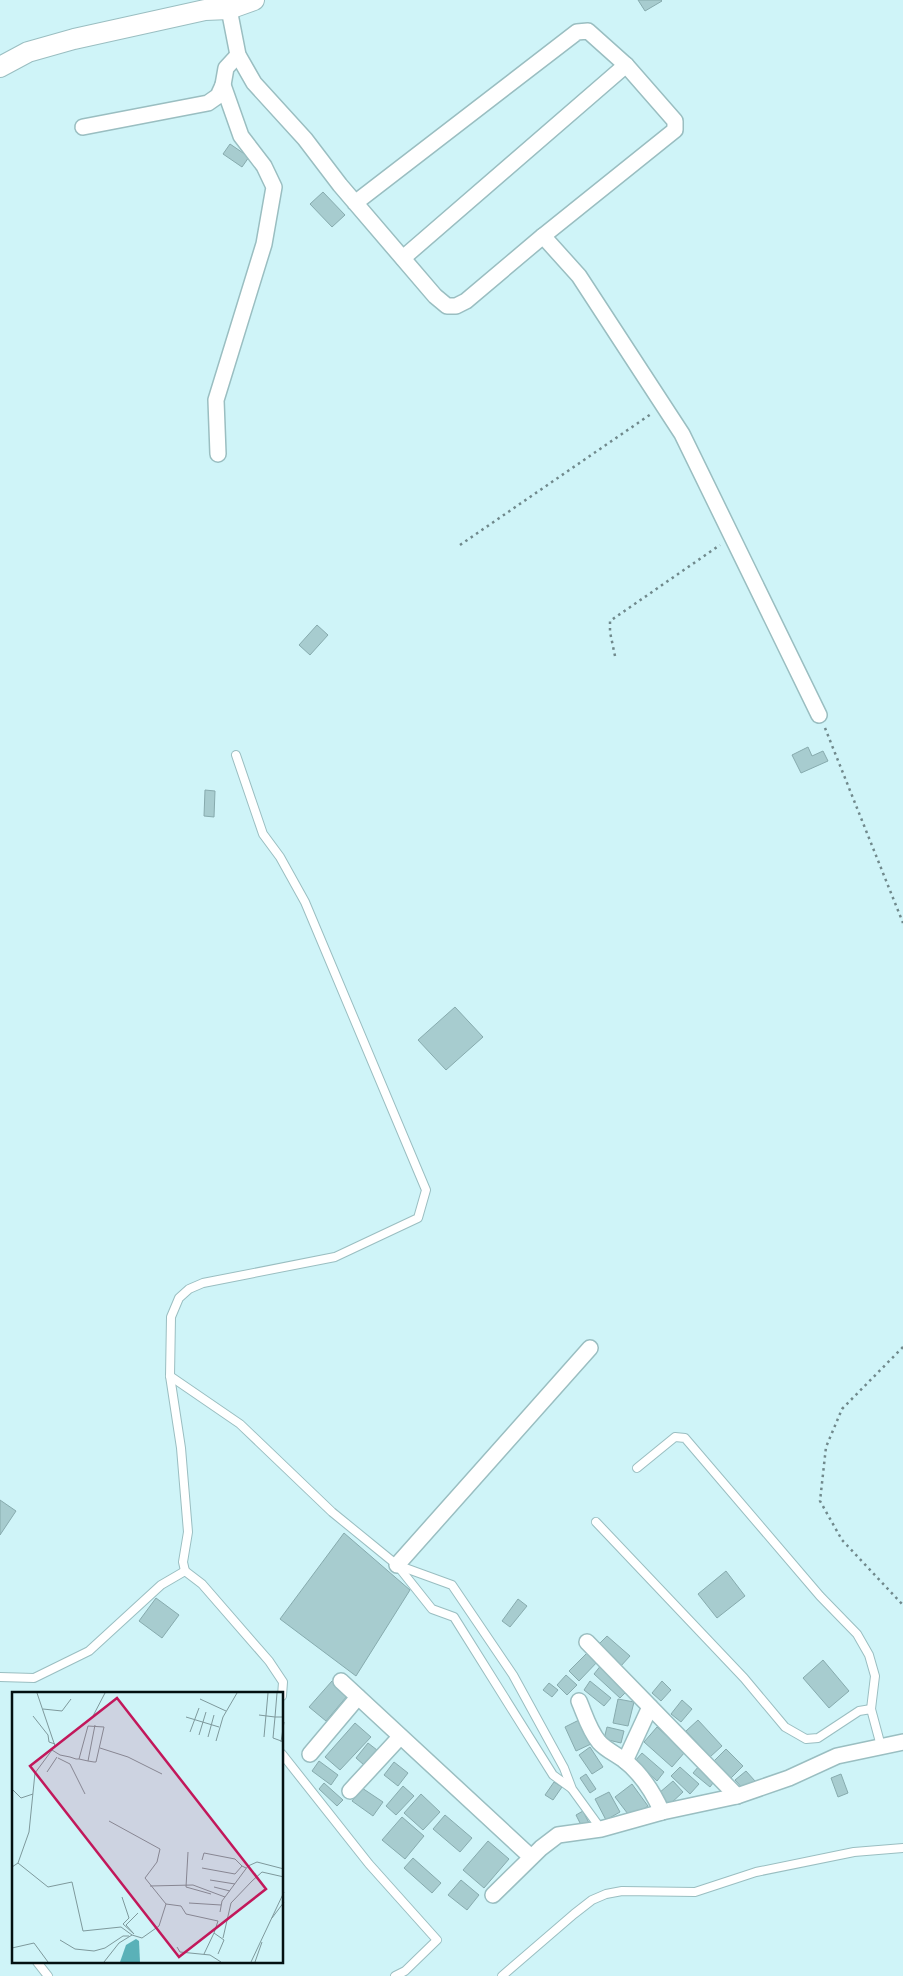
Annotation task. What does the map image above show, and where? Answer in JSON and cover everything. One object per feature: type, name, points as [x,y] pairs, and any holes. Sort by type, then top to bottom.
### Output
[{"type":"street","points":[[0,67],[28,52],[74,39],[205,10],[229,9],[254,0]]},
{"type":"street","points":[[229,9],[238,55],[254,83],[305,139],[355,203],[447,306],[456,306],[466,301],[675,130],[675,121],[626,65],[588,31],[577,32],[355,203]]},
{"type":"street","points":[[83,127],[208,103],[218,96],[223,85],[226,68],[238,55]]},
{"type":"street","points":[[403,258],[626,65]]},
{"type":"street","points":[[218,454],[216,400],[264,244],[274,187],[264,166],[241,136],[223,85]]},
{"type":"street","points":[[544,236],[579,276],[682,434],[819,714]]},
{"type":"street","points":[[398,1565],[590,1348]]},
{"type":"street","points":[[587,1642],[737,1796]]},
{"type":"street","points":[[341,1681],[531,1857]]},
{"type":"street","points":[[310,1754],[358,1697]]},
{"type":"street","points":[[579,1701],[591,1730],[601,1744],[625,1761],[646,1782],[662,1812]]},
{"type":"street","points":[[625,1761],[650,1707]]},
{"type":"street","points":[[350,1791],[400,1737]]},
{"type":"street","points":[[493,1894],[531,1857],[558,1835],[601,1829],[662,1812],[737,1796],[789,1778],[837,1756],[903,1742]]},
{"type":"lane","points":[[236,755],[263,834],[280,857],[305,902],[426,1190],[418,1218],[335,1257],[203,1283],[189,1289],[179,1298],[171,1317],[170,1376],[181,1448],[188,1532],[183,1562],[185,1571],[202,1584],[269,1661],[283,1682],[282,1692]]},
{"type":"lane","points":[[170,1376],[240,1424],[332,1512],[398,1565],[432,1609],[454,1617],[553,1775],[572,1790],[601,1829]]},
{"type":"lane","points":[[637,1468],[676,1437],[685,1438],[820,1596],[857,1634],[869,1656],[875,1676],[871,1709],[881,1746]]},
{"type":"lane","points":[[596,1522],[744,1678],[785,1727],[806,1739],[818,1738],[859,1711],[871,1709]]},
{"type":"lane","points":[[398,1565],[452,1585],[514,1675],[564,1768],[572,1790]]},
{"type":"lane","points":[[0,1677],[34,1678],[89,1651],[161,1585],[185,1571]]},
{"type":"lane","points":[[284,1757],[369,1864],[437,1940],[405,1971],[395,1976]]},
{"type":"lane","points":[[502,1976],[574,1914],[592,1900],[606,1894],[622,1891],[695,1892],[756,1872],[854,1852],[903,1848]]},
{"type":"lane","points":[[39,1964],[48,1976]]},
{"type":"path","points":[[460,545],[663,406]]},
{"type":"path","points":[[615,656],[610,632],[610,621],[732,537]]},
{"type":"path","points":[[819,714],[903,923]]},
{"type":"path","points":[[903,1347],[842,1409],[826,1447],[820,1501],[842,1540],[903,1605]]},
{"type":"building","points":[[638,0],[661,0],[662,1],[645,11]]},
{"type":"building","points":[[230,144],[249,157],[242,167],[223,154]]},
{"type":"building","points":[[323,192],[345,215],[332,227],[310,204]]},
{"type":"building","points":[[317,625],[328,635],[310,655],[299,645]]},
{"type":"building","points":[[808,747],[812,756],[823,751],[828,761],[801,773],[792,755]]},
{"type":"building","points":[[205,790],[215,791],[214,817],[204,816]]},
{"type":"building","points":[[455,1007],[483,1037],[446,1070],[418,1040]]},
{"type":"building","points":[[0,1500],[16,1511],[0,1535]]},
{"type":"building","points":[[344,1533],[410,1590],[356,1676],[280,1619]]},
{"type":"building","points":[[726,1571],[745,1596],[717,1618],[698,1594]]},
{"type":"building","points":[[156,1598],[179,1615],[162,1638],[139,1621]]},
{"type":"building","points":[[518,1599],[527,1606],[510,1627],[502,1621]]},
{"type":"building","points":[[607,1636],[630,1656],[620,1667],[597,1646]]},
{"type":"building","points":[[591,1649],[600,1659],[579,1681],[569,1671]]},
{"type":"building","points":[[823,1660],[849,1691],[829,1708],[803,1678]]},
{"type":"building","points":[[602,1664],[629,1689],[620,1698],[594,1674]]},
{"type":"building","points":[[566,1675],[577,1685],[567,1695],[557,1685]]},
{"type":"building","points":[[332,1681],[348,1695],[326,1721],[309,1707]]},
{"type":"building","points":[[590,1681],[611,1698],[604,1706],[584,1690]]},
{"type":"building","points":[[662,1681],[671,1690],[661,1701],[652,1693]]},
{"type":"building","points":[[549,1683],[558,1690],[552,1697],[543,1690]]},
{"type":"building","points":[[618,1699],[634,1702],[628,1726],[613,1723]]},
{"type":"building","points":[[682,1700],[692,1709],[681,1722],[671,1714]]},
{"type":"building","points":[[579,1720],[591,1744],[576,1751],[565,1727]]},
{"type":"building","points":[[698,1720],[722,1746],[710,1757],[686,1731]]},
{"type":"building","points":[[355,1723],[371,1737],[340,1770],[325,1757]]},
{"type":"building","points":[[607,1727],[624,1731],[621,1743],[604,1739]]},
{"type":"building","points":[[657,1727],[685,1752],[672,1767],[644,1742]]},
{"type":"building","points":[[368,1743],[377,1750],[364,1765],[356,1758]]},
{"type":"building","points":[[590,1747],[603,1767],[592,1774],[579,1755]]},
{"type":"building","points":[[726,1749],[743,1766],[731,1778],[714,1761]]},
{"type":"building","points":[[642,1753],[664,1772],[657,1781],[635,1761]]},
{"type":"building","points":[[319,1761],[338,1775],[331,1785],[312,1771]]},
{"type":"building","points":[[394,1762],[408,1773],[398,1786],[384,1775]]},
{"type":"building","points":[[699,1766],[716,1779],[710,1787],[693,1773]]},
{"type":"building","points":[[680,1767],[699,1784],[690,1794],[671,1776]]},
{"type":"building","points":[[746,1771],[755,1781],[744,1790],[735,1780]]},
{"type":"building","points":[[586,1774],[596,1789],[590,1793],[580,1778]]},
{"type":"building","points":[[841,1774],[848,1793],[838,1797],[831,1778]]},
{"type":"building","points":[[673,1781],[683,1792],[669,1805],[659,1793]]},
{"type":"building","points":[[554,1782],[562,1787],[553,1800],[545,1795]]},
{"type":"building","points":[[324,1783],[343,1800],[337,1806],[319,1789]]},
{"type":"building","points":[[632,1784],[648,1806],[631,1818],[615,1797]]},
{"type":"building","points":[[403,1786],[414,1796],[396,1815],[386,1806]]},
{"type":"building","points":[[362,1788],[383,1802],[373,1816],[352,1801]]},
{"type":"building","points":[[609,1792],[620,1812],[606,1820],[595,1799]]},
{"type":"building","points":[[421,1794],[440,1812],[423,1830],[404,1813]]},
{"type":"building","points":[[583,1811],[590,1825],[583,1829],[576,1815]]},
{"type":"building","points":[[445,1815],[472,1838],[460,1852],[433,1829]]},
{"type":"building","points":[[402,1817],[424,1836],[405,1859],[382,1840]]},
{"type":"building","points":[[488,1841],[509,1859],[484,1888],[463,1870]]},
{"type":"building","points":[[413,1858],[441,1883],[432,1893],[404,1868]]},
{"type":"building","points":[[461,1880],[479,1895],[467,1910],[448,1895]]}]
